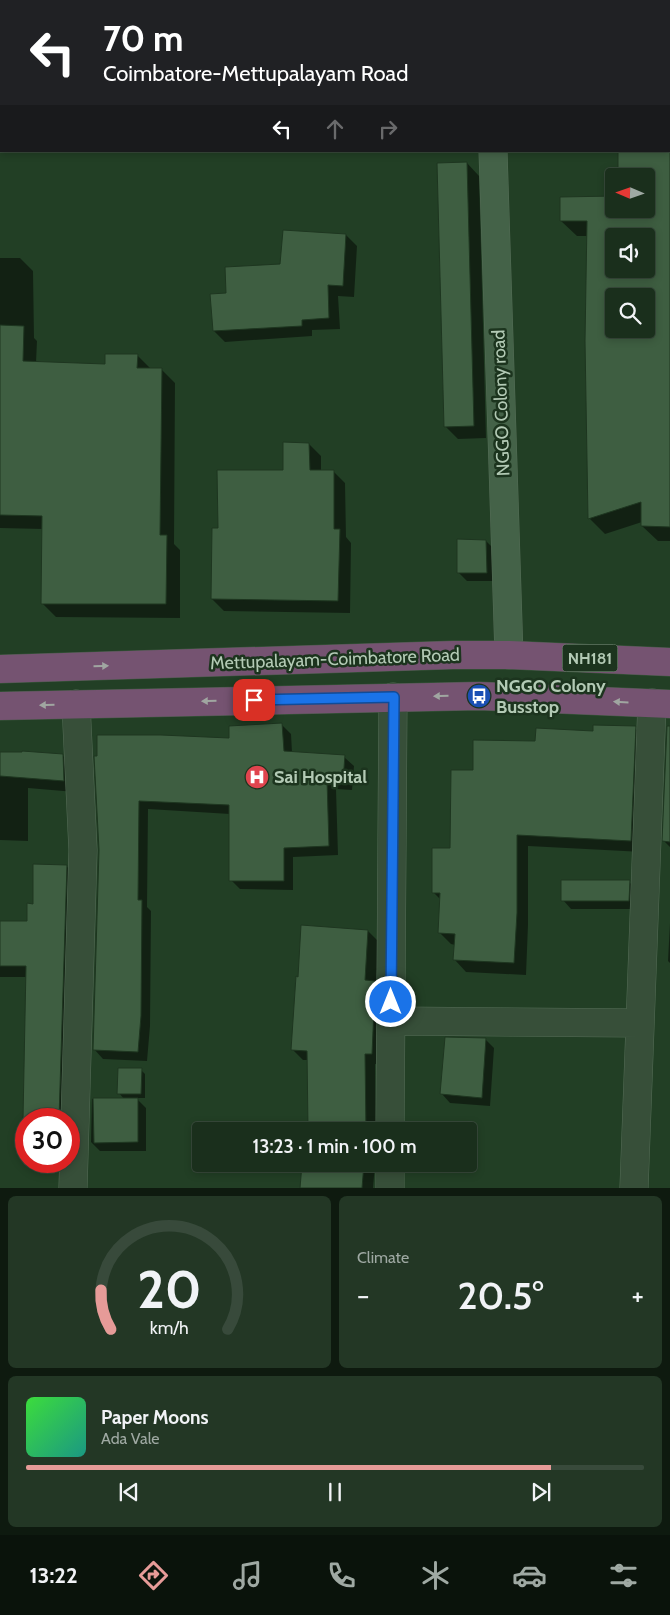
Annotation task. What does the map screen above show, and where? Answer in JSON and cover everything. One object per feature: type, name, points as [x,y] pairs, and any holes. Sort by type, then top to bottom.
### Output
[{"type":"highway","name":"Mettupalayam-Coimbatore Road","points":[[0,669],[453,655],[509,655],[670,662]]},
{"type":"highway","points":[[509,655],[511,697]]},
{"type":"highway","points":[[0,706],[480,696],[661,704]]},
{"type":"street","name":"NGGO Colony road","points":[[493,152],[509,655]]},
{"type":"street","points":[[390,1122],[394,697]]},
{"type":"street","points":[[73,1188],[83,850],[76,704]]},
{"type":"street","points":[[634,1188],[640,1023],[661,704]]},
{"type":"street","points":[[391,1021],[640,1023]]},
{"type":"street","points":[[390,1172],[390,1188]]},
{"type":"building","points":[[618,152],[670,152],[670,527],[641,526],[641,502],[588,519],[585,341],[587,221],[560,221],[560,197],[605,196],[605,218],[655,218],[655,168],[618,168]]},
{"type":"building","points":[[467,162],[474,426],[444,427],[437,163]]},
{"type":"building","points":[[283,230],[346,234],[343,286],[328,285],[329,318],[302,320],[302,326],[213,331],[210,294],[226,293],[225,267],[280,264]]},
{"type":"building","points":[[0,325],[24,326],[23,361],[105,364],[105,354],[138,354],[137,368],[162,368],[160,535],[167,535],[166,604],[41,604],[42,516],[0,515]]},
{"type":"building","points":[[283,442],[309,443],[310,470],[334,470],[334,529],[340,529],[338,601],[211,599],[212,528],[218,528],[217,470],[283,470]]},
{"type":"building","points":[[457,539],[486,540],[487,573],[457,573]]},
{"type":"building","points":[[282,723],[284,751],[345,755],[343,781],[327,780],[329,846],[284,848],[284,881],[229,881],[229,805],[139,801],[138,900],[142,900],[141,1016],[138,1052],[93,1050],[99,850],[94,756],[97,756],[97,735],[229,738],[229,726]]},
{"type":"building","points":[[593,725],[636,726],[631,841],[517,835],[517,913],[514,963],[453,960],[455,934],[438,933],[440,893],[432,893],[432,848],[450,848],[451,770],[473,770],[473,740],[535,741],[536,728],[593,731]]},
{"type":"building","points":[[667,726],[670,726],[670,842],[662,841]]},
{"type":"building","points":[[22,751],[63,754],[64,781],[0,776],[0,752]]},
{"type":"building","points":[[33,864],[67,865],[59,1108],[23,1108],[26,966],[0,966],[0,921],[27,921],[27,903],[33,904]]},
{"type":"building","points":[[561,880],[630,880],[629,901],[561,901]]},
{"type":"building","points":[[301,925],[368,930],[365,980],[375,981],[375,986],[372,1054],[365,1054],[366,1122],[308,1122],[307,1051],[291,1050],[296,976],[298,977]]},
{"type":"building","points":[[445,1037],[486,1038],[482,1098],[440,1094]]},
{"type":"building","points":[[118,1068],[142,1068],[141,1094],[117,1094]]},
{"type":"building","points":[[93,1098],[138,1098],[138,1142],[94,1143]]},
{"type":"building","points":[[301,1172],[363,1172],[362,1188],[300,1188]]},
{"type":"place","name":"NGGO Colony Busstop","points":[[479,696]]},
{"type":"place","name":"Sai Hospital","points":[[257,777]]},
{"type":"route","points":[[254,700],[394,697],[391,1002]]}]
